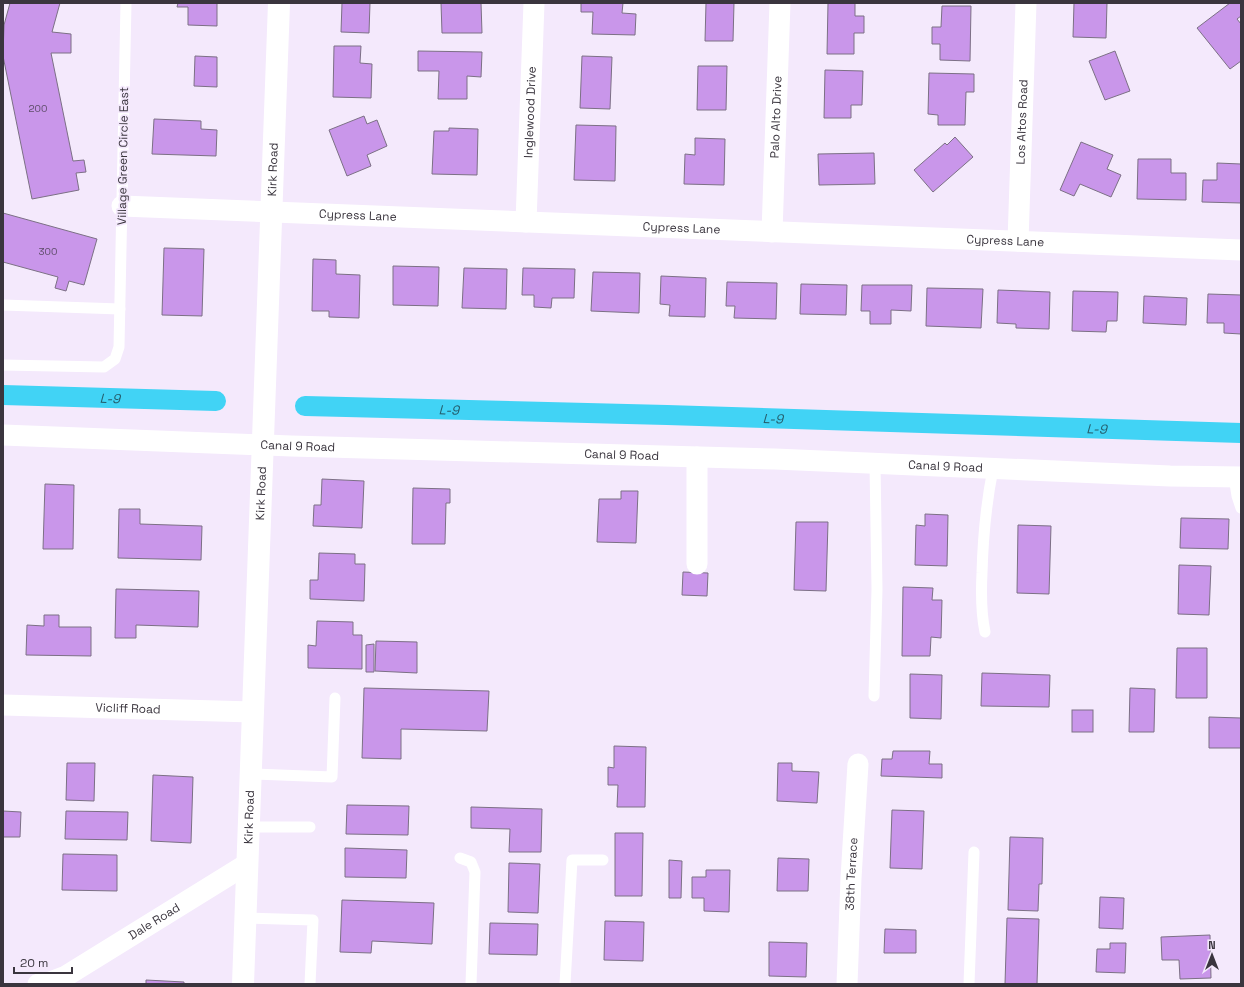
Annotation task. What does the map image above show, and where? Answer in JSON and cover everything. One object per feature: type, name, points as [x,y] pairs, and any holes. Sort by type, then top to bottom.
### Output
[{"type":"street","name":"Kirk Road","points":[[243,984],[279,3]]},
{"type":"street","name":"Inglewood Drive","points":[[526,222],[534,3]]},
{"type":"street","name":"Palo Alto Drive","points":[[772,232],[780,3]]},
{"type":"street","name":"Los Altos Road","points":[[1018,241],[1026,3]]},
{"type":"street","name":"Cypress Lane","points":[[122,206],[1241,250]]},
{"type":"street","name":"Canal 9 Road","points":[[3,435],[263,445],[697,457],[1170,476],[1238,477]]},
{"type":"street","points":[[697,457],[697,564]]},
{"type":"street","name":"Vicliff Road","points":[[3,705],[253,712]]},
{"type":"street","name":"38th Terrace","points":[[847,984],[851,878],[858,764]]},
{"type":"street","name":"Dale Road","points":[[38,984],[50,982],[66,976],[247,864]]},
{"type":"lane","name":"Village Green Circle East","points":[[3,364],[104,367],[114,359],[119,347],[126,3]]},
{"type":"lane","points":[[3,305],[120,310]]},
{"type":"lane","points":[[874,696],[877,589],[875,464]]},
{"type":"lane","points":[[984,632],[981,590],[983,530],[993,469]]},
{"type":"lane","points":[[1238,477],[1237,496],[1241,508]]},
{"type":"lane","points":[[251,774],[332,777],[335,698]]},
{"type":"lane","points":[[249,827],[310,827]]},
{"type":"lane","points":[[969,984],[974,852]]},
{"type":"lane","points":[[460,858],[471,862],[475,872],[471,984]]},
{"type":"lane","points":[[565,984],[572,860],[603,860]]},
{"type":"lane","points":[[245,918],[313,920],[310,984]]},
{"type":"building","points":[[10,3],[60,3],[52,32],[71,34],[71,53],[51,53],[73,161],[84,160],[86,172],[76,173],[79,190],[32,199],[3,56],[4,25]]},
{"type":"building","points":[[178,3],[217,3],[217,26],[188,25],[188,7],[177,7]]},
{"type":"building","points":[[342,3],[370,3],[369,33],[341,32]]},
{"type":"building","points":[[441,3],[481,3],[482,33],[442,33]]},
{"type":"building","points":[[581,3],[623,3],[622,13],[636,14],[635,35],[592,34],[593,12],[581,12]]},
{"type":"building","points":[[706,3],[734,3],[733,41],[705,41]]},
{"type":"building","points":[[828,3],[855,3],[855,16],[864,16],[864,33],[854,33],[854,54],[827,54]]},
{"type":"building","points":[[1074,3],[1107,3],[1106,38],[1073,37]]},
{"type":"building","points":[[1230,3],[1241,3],[1241,16],[1237,19],[1241,24],[1241,61],[1230,69],[1197,28]]},
{"type":"building","points":[[942,6],[971,6],[970,61],[940,60],[940,44],[932,44],[932,27],[941,27]]},
{"type":"building","points":[[334,46],[361,46],[360,63],[372,64],[371,98],[333,97]]},
{"type":"building","points":[[418,51],[482,52],[481,77],[467,76],[467,99],[438,99],[439,71],[418,71]]},
{"type":"building","points":[[1115,51],[1130,91],[1105,100],[1089,61]]},
{"type":"building","points":[[195,56],[217,57],[217,87],[194,86]]},
{"type":"building","points":[[582,56],[612,57],[610,109],[580,108]]},
{"type":"building","points":[[698,66],[727,66],[726,110],[697,110]]},
{"type":"building","points":[[825,70],[863,71],[862,105],[851,105],[851,118],[824,118]]},
{"type":"building","points":[[929,73],[974,74],[974,92],[966,92],[965,125],[938,125],[938,115],[928,114]]},
{"type":"building","points":[[364,116],[367,124],[377,120],[387,146],[367,155],[371,166],[347,176],[329,130]]},
{"type":"building","points":[[154,119],[201,121],[201,129],[217,130],[216,156],[152,154]]},
{"type":"building","points":[[576,125],[616,126],[615,181],[574,180]]},
{"type":"building","points":[[449,128],[478,129],[477,175],[432,174],[434,131],[449,131]]},
{"type":"building","points":[[955,137],[973,157],[933,192],[914,170],[945,143],[947,145]]},
{"type":"building","points":[[695,138],[725,139],[724,185],[684,184],[685,154],[695,155]]},
{"type":"building","points":[[1081,142],[1113,155],[1107,169],[1121,175],[1111,197],[1080,184],[1074,196],[1060,190]]},
{"type":"building","points":[[874,153],[875,184],[819,185],[818,154]]},
{"type":"building","points":[[1138,159],[1171,159],[1171,173],[1186,173],[1186,200],[1137,199]]},
{"type":"building","points":[[1217,163],[1241,164],[1241,203],[1202,202],[1203,180],[1217,180]]},
{"type":"building","points":[[3,213],[97,239],[84,285],[69,281],[66,291],[55,288],[58,277],[3,262]]},
{"type":"building","points":[[164,248],[204,249],[202,316],[162,315]]},
{"type":"building","points":[[313,259],[336,260],[336,274],[360,275],[359,318],[329,317],[329,311],[312,311]]},
{"type":"building","points":[[393,266],[439,267],[438,306],[393,305]]},
{"type":"building","points":[[464,268],[507,269],[506,309],[462,308]]},
{"type":"building","points":[[523,268],[575,269],[574,298],[552,298],[551,308],[534,307],[534,295],[522,295]]},
{"type":"building","points":[[593,272],[640,273],[639,313],[591,311]]},
{"type":"building","points":[[661,276],[706,278],[705,317],[669,316],[670,305],[660,304]]},
{"type":"building","points":[[727,282],[777,283],[776,319],[734,318],[735,306],[726,306]]},
{"type":"building","points":[[801,284],[847,285],[846,315],[800,314]]},
{"type":"building","points":[[862,285],[912,285],[911,311],[891,310],[891,324],[870,324],[870,311],[861,311]]},
{"type":"building","points":[[927,288],[983,289],[981,328],[926,326]]},
{"type":"building","points":[[998,290],[1050,292],[1049,329],[1016,328],[1016,324],[997,323]]},
{"type":"building","points":[[1073,291],[1118,292],[1117,321],[1107,321],[1106,332],[1072,331]]},
{"type":"building","points":[[1208,294],[1241,295],[1241,334],[1224,333],[1224,323],[1207,323]]},
{"type":"building","points":[[1144,296],[1187,298],[1186,325],[1143,323]]},
{"type":"building","points":[[322,479],[364,481],[362,528],[313,526],[314,505],[321,505]]},
{"type":"building","points":[[45,484],[74,485],[73,549],[43,549]]},
{"type":"building","points":[[413,488],[450,489],[450,503],[446,503],[445,544],[412,544]]},
{"type":"building","points":[[621,491],[638,491],[636,543],[597,542],[599,499],[621,499]]},
{"type":"building","points":[[119,509],[140,509],[140,524],[202,526],[201,560],[118,558]]},
{"type":"building","points":[[925,514],[948,515],[947,566],[915,565],[916,525],[925,526]]},
{"type":"building","points":[[1181,518],[1229,519],[1228,549],[1180,548]]},
{"type":"building","points":[[796,522],[828,522],[826,591],[794,590]]},
{"type":"building","points":[[1018,525],[1051,526],[1049,594],[1017,593]]},
{"type":"building","points":[[319,553],[355,554],[355,564],[365,564],[364,601],[310,599],[310,580],[318,580]]},
{"type":"building","points":[[1179,565],[1211,566],[1209,615],[1178,614]]},
{"type":"building","points":[[683,572],[708,573],[707,596],[682,595]]},
{"type":"building","points":[[903,587],[933,588],[932,600],[942,600],[941,638],[931,637],[930,656],[902,656]]},
{"type":"building","points":[[116,589],[199,591],[198,627],[136,625],[136,638],[115,638]]},
{"type":"building","points":[[44,615],[59,615],[59,627],[91,627],[91,656],[26,655],[27,625],[44,626]]},
{"type":"building","points":[[317,621],[353,622],[353,635],[362,635],[362,669],[308,668],[308,645],[316,646]]},
{"type":"building","points":[[376,641],[417,642],[417,673],[375,671]]},
{"type":"building","points":[[374,644],[374,672],[366,672],[366,645]]},
{"type":"building","points":[[1177,648],[1207,648],[1207,698],[1176,698]]},
{"type":"building","points":[[982,673],[1050,675],[1049,707],[981,706]]},
{"type":"building","points":[[910,674],[942,675],[941,719],[910,718]]},
{"type":"building","points":[[364,688],[489,691],[487,731],[401,729],[401,759],[362,758]]},
{"type":"building","points":[[1130,688],[1155,689],[1154,732],[1129,732]]},
{"type":"building","points":[[1072,710],[1093,710],[1093,732],[1072,732]]},
{"type":"building","points":[[1209,717],[1241,718],[1241,748],[1209,748]]},
{"type":"building","points":[[614,746],[646,747],[645,807],[617,807],[618,785],[608,785],[608,767],[614,768]]},
{"type":"building","points":[[893,751],[930,751],[929,764],[942,764],[942,778],[881,776],[882,759],[892,759]]},
{"type":"building","points":[[67,763],[95,763],[94,801],[66,800]]},
{"type":"building","points":[[778,763],[792,763],[792,771],[819,772],[817,803],[777,801]]},
{"type":"building","points":[[153,775],[193,777],[191,843],[151,841]]},
{"type":"building","points":[[347,805],[409,806],[408,835],[346,834]]},
{"type":"building","points":[[471,807],[542,809],[541,852],[509,852],[510,829],[471,828]]},
{"type":"building","points":[[892,810],[924,811],[922,869],[890,868]]},
{"type":"building","points":[[3,811],[21,812],[20,837],[3,837]]},
{"type":"building","points":[[66,811],[128,812],[127,840],[65,839]]},
{"type":"building","points":[[615,833],[643,833],[642,896],[615,896]]},
{"type":"building","points":[[1010,837],[1043,838],[1042,884],[1039,884],[1038,911],[1008,910]]},
{"type":"building","points":[[345,848],[407,850],[406,878],[345,877]]},
{"type":"building","points":[[63,854],[117,855],[117,891],[62,890]]},
{"type":"building","points":[[778,858],[809,859],[808,891],[777,891]]},
{"type":"building","points":[[669,860],[682,861],[681,898],[669,898]]},
{"type":"building","points":[[509,863],[540,864],[538,913],[508,912]]},
{"type":"building","points":[[706,870],[730,870],[729,912],[704,911],[704,898],[692,898],[692,877],[706,877]]},
{"type":"building","points":[[1100,897],[1124,898],[1123,929],[1099,928]]},
{"type":"building","points":[[342,900],[434,903],[432,944],[372,941],[371,953],[340,952]]},
{"type":"building","points":[[1007,918],[1039,919],[1037,984],[1005,984]]},
{"type":"building","points":[[605,921],[644,922],[643,961],[604,960]]},
{"type":"building","points":[[490,923],[538,924],[537,955],[489,954]]},
{"type":"building","points":[[885,929],[916,930],[916,953],[884,953]]},
{"type":"building","points":[[1210,935],[1211,978],[1180,979],[1179,960],[1162,960],[1161,937]]},
{"type":"building","points":[[769,942],[807,943],[806,977],[769,976]]},
{"type":"building","points":[[1110,943],[1126,943],[1125,973],[1096,972],[1097,949],[1110,949]]},
{"type":"building","points":[[146,980],[184,982],[184,984],[146,984]]},
{"type":"waterway","name":"L-9","points":[[3,395],[216,401]]},
{"type":"waterway","name":"L-9","points":[[305,406],[667,415],[1241,433]]}]
